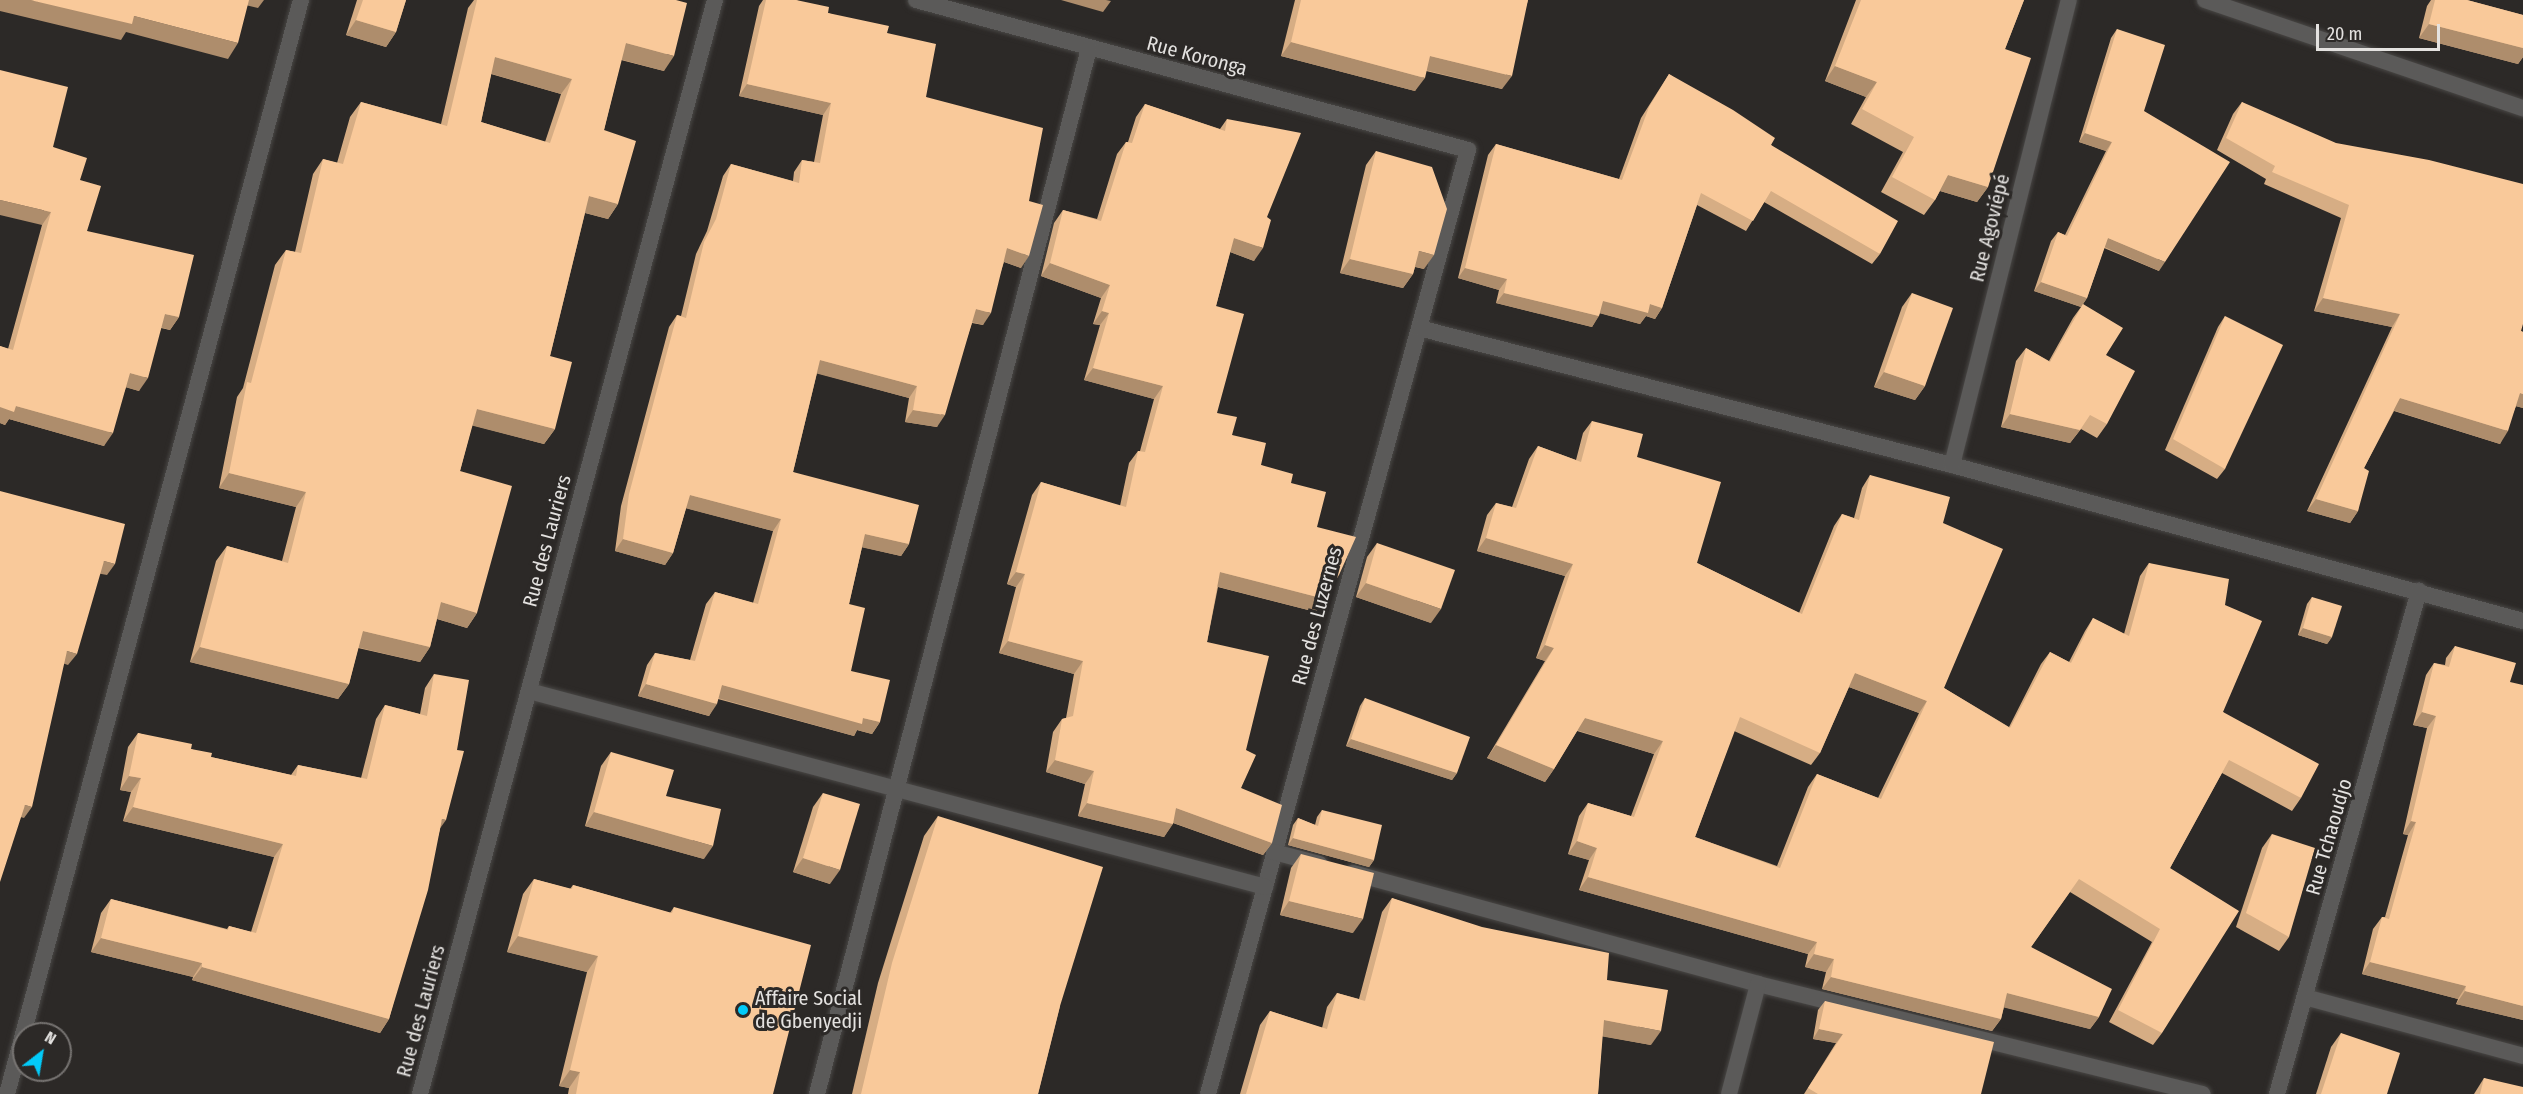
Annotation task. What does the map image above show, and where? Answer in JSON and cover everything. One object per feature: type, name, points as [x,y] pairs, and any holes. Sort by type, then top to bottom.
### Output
[{"type":"street","points":[[7,1094],[301,0]]},
{"type":"street","name":"Rue des Lauriers","points":[[420,1094],[715,0]]},
{"type":"street","name":"Rue Koronga","points":[[916,0],[1468,150]]},
{"type":"street","name":"Rue Agoviépé","points":[[1952,465],[2069,0]]},
{"type":"street","points":[[2205,0],[2523,108]]},
{"type":"street","points":[[817,1094],[1089,48]]},
{"type":"street","name":"Rue des Luzernes","points":[[1209,1094],[1468,150]]},
{"type":"street","points":[[1419,328],[1952,465],[2523,621]]},
{"type":"street","name":"Rue Tchaoudjo","points":[[2277,1094],[2419,591]]},
{"type":"street","points":[[529,691],[1265,887]]},
{"type":"street","points":[[1274,852],[1758,984],[2203,1094]]},
{"type":"street","points":[[1729,1094],[1758,984]]},
{"type":"street","points":[[2305,997],[2523,1056]]},
{"type":"building","points":[[30,0],[249,0],[238,43],[134,16],[132,24]]},
{"type":"building","points":[[363,0],[406,0],[396,32],[356,20]]},
{"type":"building","points":[[477,0],[676,0],[687,3],[674,56],[626,43],[604,130],[636,141],[618,204],[589,196],[550,356],[572,362],[555,429],[477,409],[460,471],[512,486],[477,613],[441,602],[430,647],[363,631],[349,684],[200,647],[227,546],[288,563],[306,492],[229,473],[247,382],[251,383],[286,250],[301,253],[323,159],[343,164],[361,102],[447,126]],"holes":[[[495,57],[572,79],[550,143],[481,122]]]},
{"type":"building","points":[[766,0],[796,0],[829,7],[828,13],[889,26],[887,33],[936,44],[926,97],[1043,128],[1029,201],[1043,205],[1029,256],[1007,248],[991,313],[976,309],[945,415],[913,410],[917,386],[820,360],[793,472],[919,505],[909,544],[865,534],[849,604],[865,608],[851,671],[890,680],[880,722],[863,718],[862,724],[722,685],[717,704],[646,684],[655,653],[695,661],[715,592],[758,604],[781,519],[690,495],[673,553],[623,539],[629,494],[677,315],[686,318],[704,242],[716,219],[731,164],[799,183],[802,160],[820,163],[831,103],[747,84]]},
{"type":"building","points":[[1301,0],[1528,0],[1512,76],[1430,56],[1425,78],[1291,42]]},
{"type":"building","points":[[1861,0],[2024,0],[2005,49],[2031,58],[1988,187],[1948,175],[1935,200],[1892,177],[1914,137],[1862,109],[1877,82],[1835,66]]},
{"type":"building","points":[[2435,0],[2467,0],[2523,15],[2523,48],[2429,24]]},
{"type":"building","points":[[2117,29],[2165,45],[2144,111],[2230,162],[2165,262],[2108,238],[2087,298],[2041,282],[2058,232],[2067,236],[2112,142],[2085,133]]},
{"type":"building","points":[[0,70],[68,87],[53,147],[87,158],[80,180],[101,186],[87,231],[194,255],[179,317],[165,314],[148,378],[130,373],[113,433],[16,406],[14,412],[0,407],[0,346],[13,350],[51,212],[0,200]]},
{"type":"building","points":[[1669,74],[1733,110],[1775,138],[1771,145],[1898,221],[1880,254],[1771,191],[1753,221],[1701,193],[1662,308],[1650,304],[1648,313],[1603,301],[1599,316],[1504,293],[1507,279],[1465,268],[1496,144],[1622,180],[1649,107]]},
{"type":"building","points":[[2242,102],[2336,143],[2429,160],[2523,184],[2523,324],[2521,331],[2523,332],[2523,394],[2520,393],[2508,431],[2400,398],[2364,468],[2369,471],[2358,511],[2316,499],[2400,314],[2323,298],[2349,205],[2272,172],[2275,166],[2226,138]]},
{"type":"building","points":[[1145,104],[1225,131],[1227,119],[1301,133],[1267,217],[1271,220],[1263,248],[1234,238],[1216,306],[1244,314],[1217,413],[1237,417],[1232,435],[1266,443],[1261,465],[1293,474],[1291,483],[1326,492],[1317,527],[1356,537],[1339,575],[1332,572],[1325,599],[1220,572],[1207,642],[1269,656],[1246,750],[1256,755],[1241,788],[1282,805],[1272,843],[1176,808],[1173,824],[1087,803],[1094,771],[1055,760],[1062,719],[1073,716],[1083,661],[1008,641],[1025,574],[1016,572],[1041,482],[1126,507],[1138,451],[1145,452],[1163,386],[1093,368],[1109,313],[1102,311],[1110,285],[1050,263],[1063,210],[1101,221],[1126,142],[1132,143]]},
{"type":"building","points":[[1376,151],[1432,167],[1447,209],[1434,255],[1419,251],[1413,274],[1350,259]]},
{"type":"building","points":[[1912,293],[1953,308],[1925,386],[1884,372]]},
{"type":"building","points":[[2083,304],[2123,328],[2106,355],[2135,371],[2107,424],[2090,415],[2080,430],[2010,414],[2026,348],[2050,362]]},
{"type":"building","points":[[2225,316],[2283,345],[2225,469],[2173,439]]},
{"type":"building","points":[[1592,421],[1643,434],[1637,457],[1721,482],[1697,563],[1802,614],[1842,514],[1859,520],[1870,475],[1950,497],[1943,523],[2003,549],[1944,688],[2010,728],[2050,652],[2071,663],[2093,618],[2129,636],[2149,563],[2229,579],[2225,605],[2262,621],[2223,712],[2319,764],[2301,798],[2229,760],[2170,868],[2239,911],[2162,1033],[2118,1010],[2160,929],[2079,879],[2031,947],[2112,989],[2099,1017],[2007,993],[2001,1019],[1831,977],[1834,959],[1814,954],[1817,942],[1588,877],[1597,848],[1577,841],[1588,803],[1634,817],[1663,741],[1585,718],[1554,769],[1496,745],[1554,648],[1545,645],[1573,564],[1486,538],[1496,503],[1516,508],[1538,446],[1581,462]],"holes":[[[1855,673],[1927,701],[1881,799],[1817,774],[1780,868],[1695,837],[1740,717],[1820,753]]]},
{"type":"building","points":[[0,491],[125,524],[115,564],[104,561],[77,654],[67,651],[32,807],[25,805],[0,882]]},
{"type":"building","points":[[1377,543],[1455,570],[1441,609],[1366,583]]},
{"type":"building","points":[[2312,597],[2342,606],[2332,637],[2303,628]]},
{"type":"building","points":[[2455,646],[2516,663],[2510,682],[2523,685],[2523,1006],[2465,991],[2466,986],[2370,962],[2382,917],[2389,919],[2416,822],[2411,821],[2436,716],[2422,712],[2434,663],[2449,667]]},
{"type":"building","points":[[434,674],[469,680],[457,750],[464,751],[446,820],[442,819],[428,890],[389,1019],[202,967],[202,963],[101,938],[111,899],[228,930],[229,926],[256,933],[283,844],[133,807],[141,778],[129,776],[138,733],[192,744],[191,749],[212,753],[211,757],[296,776],[298,765],[367,779],[385,705],[427,716]]},
{"type":"building","points":[[1365,698],[1470,737],[1457,773],[1351,739]]},
{"type":"building","points":[[611,752],[674,770],[666,796],[721,809],[713,846],[594,812]]},
{"type":"building","points":[[823,793],[860,804],[840,870],[803,858]]},
{"type":"building","points":[[1322,810],[1382,825],[1374,860],[1293,838],[1298,818],[1318,826]]},
{"type":"building","points":[[938,816],[1103,867],[1060,1006],[1038,1094],[861,1094],[892,963]]},
{"type":"building","points":[[2272,834],[2315,848],[2289,937],[2246,913]]},
{"type":"building","points":[[1301,854],[1374,873],[1363,919],[1289,901]]},
{"type":"building","points":[[534,879],[572,889],[573,885],[672,913],[674,907],[811,945],[773,1094],[576,1094],[580,1072],[570,1070],[598,956],[518,936]]},
{"type":"building","points":[[1392,898],[1482,927],[1609,953],[1607,980],[1668,990],[1661,1031],[1604,1020],[1598,1094],[1246,1094],[1270,1011],[1327,1029],[1337,993],[1365,1001]]},
{"type":"building","points":[[1825,1001],[1994,1042],[1981,1094],[1818,1094],[1808,1088],[1843,1034],[1819,1029]]},
{"type":"building","points":[[2341,1033],[2400,1053],[2387,1094],[2321,1094]]},
{"type":"building","points":[[2484,1078],[2523,1087],[2523,1094],[2480,1094]]},
{"type":"place","name":"Affaire Social de Gbenyedji","points":[[743,1010]]}]
